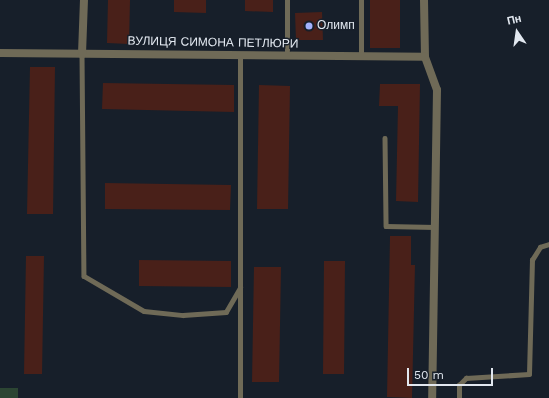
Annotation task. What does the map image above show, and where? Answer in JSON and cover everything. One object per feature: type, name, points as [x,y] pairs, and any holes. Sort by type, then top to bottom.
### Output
[{"type":"street","points":[[82,54],[84,0]]},
{"type":"street","points":[[424,0],[425,57],[437,90],[432,398]]},
{"type":"street","name":"ВУЛИЦЯ СИМОНА ПЕТЛЮРИ","points":[[0,53],[425,57]]},
{"type":"lane","points":[[287,0],[287,56]]},
{"type":"lane","points":[[361,0],[361,57]]},
{"type":"lane","points":[[82,54],[84,276],[144,311],[183,315],[226,312],[240,288]]},
{"type":"lane","points":[[240,55],[240,398]]},
{"type":"lane","points":[[385,138],[386,226],[435,227]]},
{"type":"lane","points":[[459,398],[459,384],[466,378],[529,374],[532,260],[540,248],[549,244]]},
{"type":"green space","points":[[0,388],[18,388],[18,398],[0,398]]},
{"type":"building","points":[[108,0],[130,0],[129,44],[107,43]]},
{"type":"building","points":[[174,0],[206,0],[206,13],[174,12]]},
{"type":"building","points":[[245,0],[273,0],[273,12],[245,11]]},
{"type":"building","points":[[370,0],[400,0],[400,48],[370,48]]},
{"type":"building","name":"Олимп","points":[[322,12],[323,40],[296,40],[295,13]]},
{"type":"building","points":[[30,67],[55,67],[53,214],[27,214]]},
{"type":"building","points":[[103,83],[234,85],[234,112],[102,109]]},
{"type":"building","points":[[380,84],[420,84],[418,202],[396,201],[398,106],[379,106]]},
{"type":"building","points":[[259,85],[290,86],[288,209],[257,209]]},
{"type":"building","points":[[105,183],[231,185],[230,210],[105,209]]},
{"type":"building","points":[[390,236],[411,236],[411,265],[415,265],[412,398],[387,397]]},
{"type":"building","points":[[26,256],[44,256],[42,374],[24,374]]},
{"type":"building","points":[[139,260],[231,261],[231,287],[139,286]]},
{"type":"building","points":[[324,261],[345,261],[344,374],[323,374]]},
{"type":"building","points":[[254,267],[281,267],[279,382],[252,382]]},
{"type":"place","name":"Олимп","points":[[309,26]]}]
